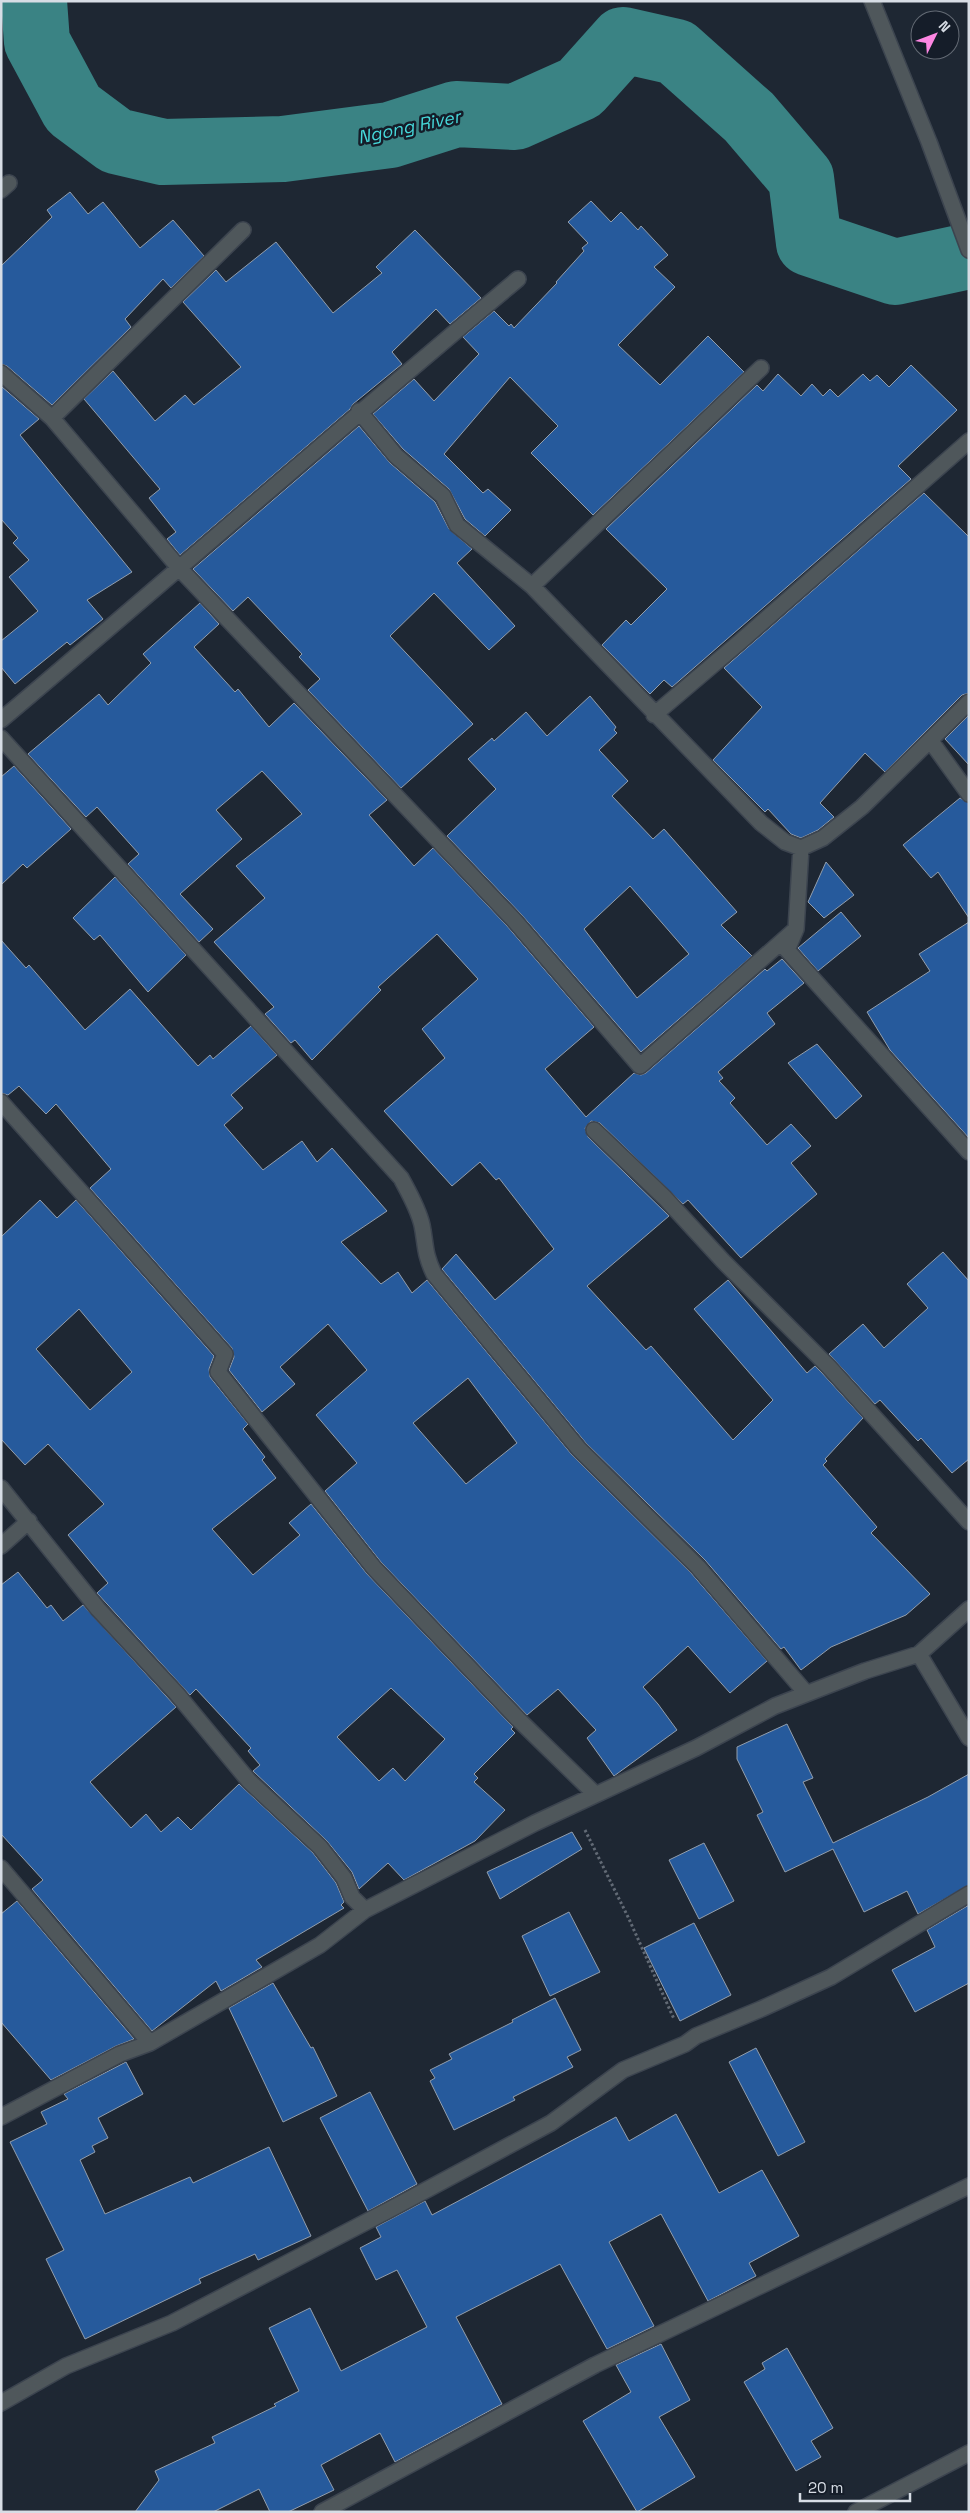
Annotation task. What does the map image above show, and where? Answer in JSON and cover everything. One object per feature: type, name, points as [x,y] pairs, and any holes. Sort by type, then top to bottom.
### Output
[{"type":"street","points":[[872,1],[929,142],[969,250]]},
{"type":"street","points":[[52,418],[243,230]]},
{"type":"street","points":[[1,720],[180,569],[359,411],[518,279]]},
{"type":"street","points":[[532,586],[761,368]]},
{"type":"street","points":[[1,373],[52,418],[180,569],[514,920],[640,1066],[796,929]]},
{"type":"street","points":[[359,411],[396,456],[443,496],[457,525],[532,586],[654,715],[761,823],[785,842],[801,848],[823,838],[862,806],[969,702]]},
{"type":"street","points":[[654,715],[742,641],[969,441]]},
{"type":"street","points":[[1,738],[401,1178],[416,1207],[422,1226],[425,1256],[434,1274],[579,1449],[698,1567],[806,1693]]},
{"type":"street","points":[[930,740],[969,794]]},
{"type":"street","points":[[801,848],[796,929],[787,950],[969,1152]]},
{"type":"street","points":[[1,1102],[225,1354],[218,1372],[374,1568],[518,1719],[595,1794]]},
{"type":"street","points":[[594,1130],[665,1198],[723,1261],[829,1367],[969,1522]]},
{"type":"street","points":[[1,1488],[98,1609],[177,1694],[248,1781],[320,1847],[344,1878],[352,1897],[365,1910]]},
{"type":"street","points":[[1,1546],[29,1521]]},
{"type":"street","points":[[1,2117],[120,2054],[150,2043],[320,1945],[365,1910],[569,1806],[696,1748],[775,1706],[806,1693],[919,1654],[969,1609]]},
{"type":"street","points":[[919,1654],[969,1738]]},
{"type":"street","points":[[1,1868],[150,2043]]},
{"type":"street","points":[[1,2403],[66,2366],[172,2323],[389,2210],[551,2123],[623,2070],[686,2044],[696,2036],[761,2009],[831,1976],[969,1894]]},
{"type":"street","points":[[322,2512],[595,2365],[969,2186]]},
{"type":"street","points":[[856,2512],[882,2506],[969,2453]]},
{"type":"path","points":[[569,1806],[584,1827],[629,1919],[686,2044]]},
{"type":"building","points":[[70,192],[88,214],[103,202],[140,248],[173,220],[204,256],[171,288],[163,279],[125,319],[131,327],[52,405],[7,366],[1,364],[1,266],[52,217],[47,210]]},
{"type":"building","points":[[591,201],[611,222],[621,212],[638,230],[641,226],[668,255],[654,267],[675,287],[618,345],[660,385],[708,336],[744,372],[593,515],[531,453],[558,426],[510,377],[444,454],[483,493],[488,489],[511,510],[485,536],[465,519],[449,489],[403,449],[373,414],[414,379],[434,401],[479,354],[463,337],[494,311],[509,326],[511,324],[514,328],[557,283],[584,251],[582,248],[588,243],[568,222]]},
{"type":"building","points":[[415,230],[481,298],[450,324],[436,309],[392,352],[402,364],[353,404],[350,409],[180,555],[167,539],[176,532],[149,498],[160,489],[84,399],[113,371],[155,421],[185,395],[194,405],[241,367],[183,302],[216,270],[226,282],[276,242],[333,313],[382,273],[376,267]]},
{"type":"building","points":[[911,365],[957,410],[898,466],[911,479],[672,687],[664,680],[650,694],[602,645],[626,620],[631,625],[667,589],[606,529],[757,385],[763,391],[778,374],[801,396],[812,384],[823,396],[830,389],[838,397],[863,374],[870,381],[877,375],[889,387]]},
{"type":"building","points":[[1,386],[39,419],[20,435],[132,572],[87,600],[103,619],[70,645],[67,642],[15,684],[1,667],[1,641],[38,611],[9,577],[29,560],[13,543],[18,538],[1,519]]},
{"type":"building","points":[[359,426],[390,463],[435,502],[449,529],[472,549],[457,563],[515,626],[489,650],[434,593],[390,636],[473,724],[401,788],[308,690],[320,679],[299,657],[302,654],[248,597],[233,611],[193,569]]},
{"type":"building","points":[[924,493],[969,537],[969,693],[962,695],[885,772],[865,753],[820,803],[834,817],[818,830],[801,838],[791,834],[768,809],[765,812],[713,760],[762,707],[724,668]]},
{"type":"building","points":[[200,603],[219,624],[194,647],[235,692],[238,689],[269,727],[294,703],[387,800],[369,815],[414,866],[433,848],[507,926],[594,1027],[545,1069],[586,1117],[634,1073],[641,1075],[646,1073],[765,969],[767,971],[782,959],[804,983],[767,1013],[775,1024],[718,1072],[723,1078],[719,1081],[735,1098],[730,1103],[767,1145],[791,1124],[811,1146],[791,1163],[817,1194],[741,1258],[688,1200],[683,1204],[600,1123],[591,1121],[585,1128],[588,1137],[669,1216],[587,1286],[646,1350],[651,1346],[733,1440],[773,1400],[694,1309],[728,1280],[807,1373],[815,1366],[822,1373],[863,1418],[825,1459],[827,1461],[823,1465],[877,1527],[871,1533],[930,1594],[906,1615],[831,1647],[801,1670],[784,1647],[781,1649],[705,1560],[586,1443],[442,1269],[456,1254],[495,1300],[554,1249],[499,1178],[496,1180],[480,1162],[452,1186],[384,1111],[445,1058],[422,1029],[478,979],[437,934],[378,987],[381,990],[312,1060],[295,1040],[291,1043],[265,1014],[274,1007],[214,942],[265,898],[236,866],[302,814],[262,771],[216,810],[242,839],[180,894],[213,929],[199,942],[128,864],[139,854],[97,807],[86,817],[28,754],[99,694],[108,705],[151,663],[143,654]]},
{"type":"building","points":[[590,696],[616,727],[614,730],[617,733],[599,750],[628,781],[612,796],[653,839],[664,829],[737,912],[721,925],[752,956],[641,1052],[521,914],[447,836],[496,789],[468,759],[492,738],[494,741],[526,712],[547,736]],"holes":[[[630,886],[689,954],[637,998],[584,929]]]},
{"type":"building","points":[[969,715],[969,765],[945,739]]},
{"type":"building","points":[[14,766],[71,829],[27,868],[23,864],[1,885],[1,777]]},
{"type":"building","points":[[960,798],[969,803],[969,918],[938,872],[931,878],[903,845]]},
{"type":"building","points":[[826,862],[854,895],[824,918],[808,902]]},
{"type":"building","points":[[115,877],[186,955],[148,992],[100,935],[94,940],[73,918]]},
{"type":"building","points":[[841,912],[861,936],[818,971],[798,948]]},
{"type":"building","points":[[969,922],[969,1138],[890,1050],[867,1012],[930,971],[919,954]]},
{"type":"building","points":[[1,940],[26,968],[29,965],[85,1030],[130,989],[198,1066],[210,1055],[213,1059],[251,1026],[277,1055],[231,1095],[243,1108],[224,1125],[263,1170],[302,1141],[317,1162],[332,1148],[387,1211],[341,1242],[381,1284],[398,1272],[412,1293],[427,1280],[572,1455],[691,1573],[767,1661],[730,1693],[688,1646],[643,1687],[677,1730],[614,1776],[587,1738],[596,1730],[558,1689],[527,1715],[381,1562],[325,1491],[357,1463],[316,1415],[367,1370],[328,1324],[280,1367],[295,1384],[262,1412],[229,1370],[234,1357],[232,1348],[90,1188],[111,1169],[56,1104],[46,1114],[19,1086],[8,1095],[1,1093]],"holes":[[[468,1378],[517,1443],[466,1484],[413,1423]]]},
{"type":"building","points":[[817,1044],[862,1096],[836,1119],[788,1063]]},
{"type":"building","points":[[40,1200],[57,1218],[76,1200],[214,1356],[209,1369],[210,1377],[248,1424],[243,1429],[265,1457],[262,1460],[276,1478],[212,1529],[253,1575],[300,1535],[289,1523],[311,1504],[367,1574],[513,1727],[511,1729],[515,1733],[474,1774],[478,1778],[474,1782],[505,1810],[475,1841],[404,1880],[388,1863],[359,1889],[352,1872],[327,1841],[253,1771],[260,1765],[248,1751],[251,1748],[196,1689],[190,1695],[97,1593],[108,1583],[68,1535],[104,1504],[48,1444],[25,1465],[1,1439],[1,1237]],"holes":[[[79,1309],[132,1372],[90,1410],[36,1349]],[[391,1688],[445,1739],[405,1781],[393,1768],[379,1781],[337,1737]]]},
{"type":"building","points":[[943,1252],[969,1281],[969,1459],[952,1473],[921,1438],[918,1441],[880,1400],[875,1404],[829,1354],[863,1324],[884,1348],[928,1308],[907,1284]]},
{"type":"building","points":[[18,1572],[47,1608],[51,1605],[63,1621],[83,1605],[176,1707],[90,1782],[131,1828],[146,1814],[161,1832],[178,1817],[191,1830],[239,1784],[313,1853],[336,1883],[344,1902],[341,1905],[344,1908],[256,1960],[262,1967],[221,1991],[216,1981],[152,2031],[32,1889],[43,1880],[1,1834],[1,1585]]},
{"type":"building","points":[[787,1724],[813,1778],[803,1782],[833,1843],[928,1797],[969,1774],[969,1885],[918,1914],[907,1891],[864,1912],[833,1849],[785,1872],[757,1815],[763,1812],[737,1759],[737,1747]]},
{"type":"building","points":[[572,1832],[582,1849],[500,1899],[487,1872]]},
{"type":"building","points":[[704,1843],[734,1901],[699,1919],[669,1860]]},
{"type":"building","points":[[17,1901],[134,2039],[116,2046],[51,2080],[1,2022],[1,1914]]},
{"type":"building","points":[[969,1905],[969,1983],[915,2012],[892,1970],[935,1947],[927,1930]]},
{"type":"building","points":[[569,1912],[600,1972],[550,1996],[522,1936]]},
{"type":"building","points":[[694,1923],[731,1995],[680,2021],[644,1948]]},
{"type":"building","points":[[273,1983],[311,2048],[313,2047],[337,2096],[283,2122],[229,2008]]},
{"type":"building","points":[[555,1998],[581,2050],[567,2057],[573,2067],[513,2097],[515,2100],[454,2130],[430,2081],[435,2078],[430,2070],[452,2059],[449,2054],[513,2022],[512,2020]]},
{"type":"building","points":[[756,2048],[805,2142],[778,2156],[729,2062]]},
{"type":"building","points":[[126,2062],[143,2094],[98,2118],[108,2138],[92,2146],[95,2152],[80,2160],[105,2214],[190,2177],[193,2183],[269,2147],[311,2236],[258,2260],[255,2254],[199,2279],[201,2283],[85,2339],[46,2259],[64,2250],[10,2142],[47,2124],[41,2112],[68,2099],[64,2094]]},
{"type":"building","points":[[370,2092],[417,2184],[368,2211],[320,2118]]},
{"type":"building","points":[[676,2114],[719,2193],[762,2170],[799,2236],[749,2263],[756,2276],[708,2301],[661,2214],[609,2242],[654,2326],[607,2349],[560,2264],[456,2317],[502,2404],[395,2462],[380,2433],[321,2465],[334,2490],[288,2512],[270,2512],[259,2489],[213,2512],[135,2512],[159,2480],[155,2471],[215,2443],[212,2437],[276,2406],[274,2404],[299,2391],[269,2328],[310,2308],[341,2371],[427,2327],[397,2270],[376,2280],[360,2248],[381,2237],[376,2227],[425,2201],[432,2215],[616,2117],[629,2141]]},
{"type":"building","points":[[661,2344],[690,2400],[659,2417],[695,2477],[637,2512],[583,2421],[631,2392],[616,2365]]},
{"type":"building","points":[[787,2348],[833,2428],[811,2441],[821,2457],[796,2471],[744,2382],[765,2369],[762,2363]]},
{"type":"waterway","name":"Ngong River","points":[[34,1],[37,42],[73,109],[116,141],[163,152],[283,149],[390,135],[456,114],[515,117],[580,88],[623,40],[676,52],[749,117],[801,178],[809,243],[895,272],[969,256]]}]
